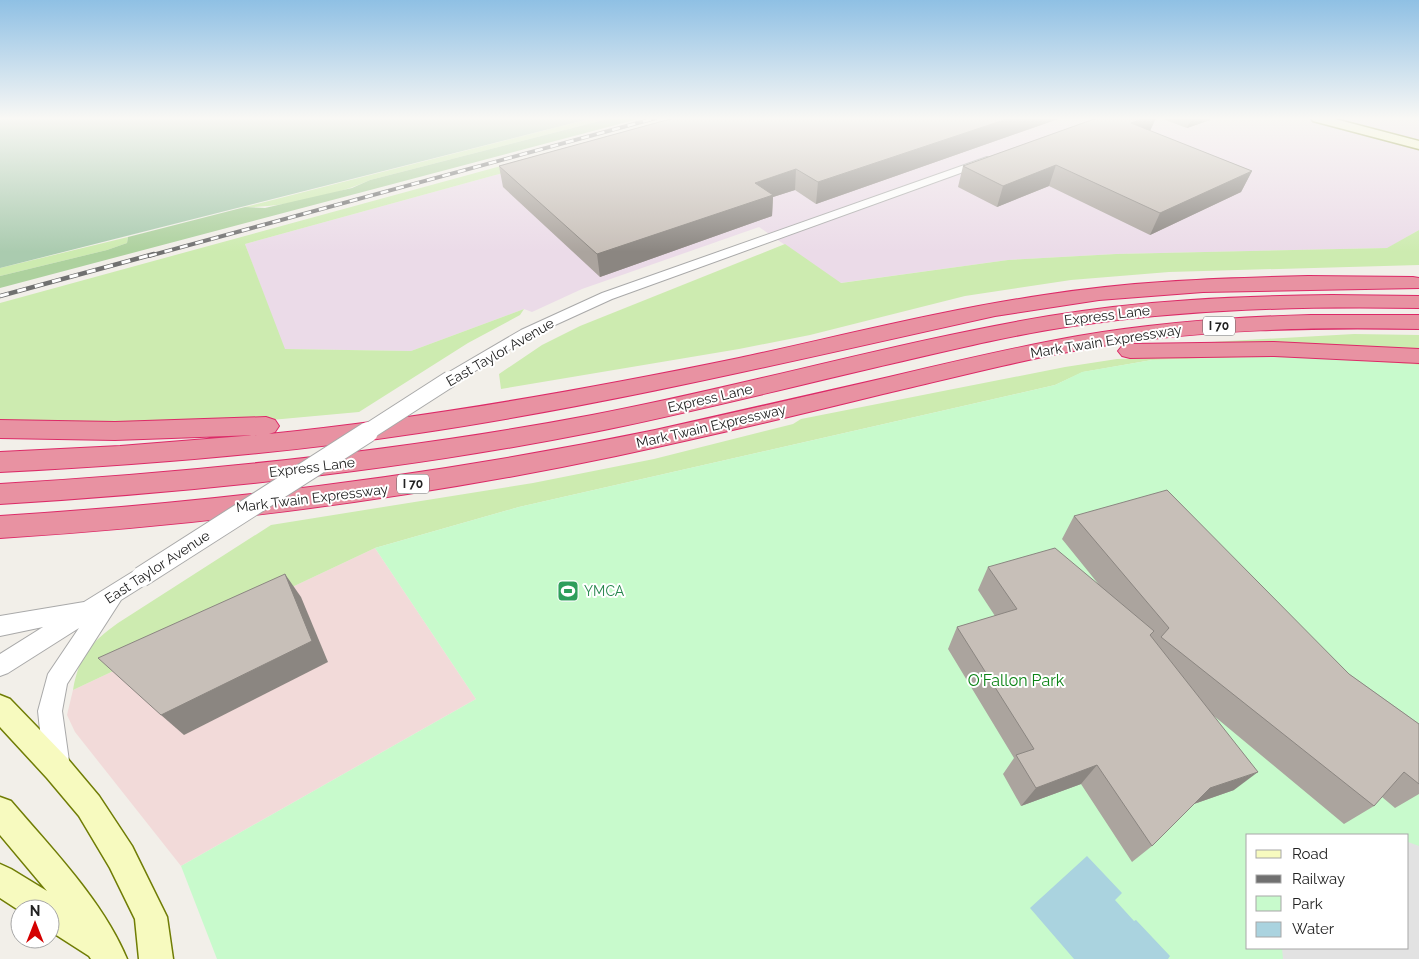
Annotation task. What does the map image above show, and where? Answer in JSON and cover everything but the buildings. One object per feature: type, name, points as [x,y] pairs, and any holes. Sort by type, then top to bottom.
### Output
[{"type":"highway","points":[[0,462],[96,458],[204,449],[336,435],[478,416],[611,391],[1045,300],[1149,289],[1254,283],[1419,269]]},
{"type":"highway","points":[[1254,283],[1419,283]]},
{"type":"highway","name":"Express Lane","points":[[0,494],[200,480],[385,459],[490,442],[687,403],[953,342],[1072,319],[1124,312],[1231,304],[1340,301],[1419,302]]},
{"type":"highway","name":"Mark Twain Expressway","points":[[0,527],[129,519],[202,512],[323,498],[473,474],[679,434],[1021,354],[1130,335],[1183,329],[1292,323],[1419,322]]},
{"type":"highway","points":[[1021,354],[1274,349],[1419,356]]},
{"type":"highway","points":[[0,429],[124,431],[478,416]]},
{"type":"main road","points":[[0,708],[57,768],[89,806],[121,857],[151,917],[156,959]]},
{"type":"main road","points":[[0,812],[70,894],[105,951]]},
{"type":"main road","points":[[0,880],[30,899]]},
{"type":"main road","points":[[60,919],[105,951]]},
{"type":"street","name":"East Taylor Avenue","points":[[0,666],[450,379],[526,334],[601,298],[980,163]]},
{"type":"street","points":[[57,768],[50,711],[56,681],[114,594]]},
{"type":"street","points":[[0,626],[93,608]]},
{"type":"shaded area","points":[[540,163],[1419,163],[1419,230],[1388,248],[1116,254],[1008,260],[840,283],[759,227],[582,289],[532,312],[524,309],[411,351],[284,349],[245,244]]},
{"type":"shaded area","points":[[375,548],[476,699],[181,866],[75,732],[67,715],[73,690]]},
{"type":"shaded area","points":[[1409,842],[1419,846],[1419,959],[1283,959],[1282,949],[1409,949]]},
{"type":"green space","points":[[0,163],[416,163],[0,268]]},
{"type":"green space","points":[[418,163],[437,163],[370,180],[342,191],[308,200],[259,207],[245,207]]},
{"type":"green space","points":[[437,163],[473,163],[0,288],[0,276],[107,250],[127,243],[128,237],[245,207],[265,208],[352,188],[370,180]]},
{"type":"green space","points":[[512,163],[540,163],[245,244],[285,349],[411,351],[524,309],[520,315],[468,343],[359,412],[271,420],[173,424],[0,423],[0,303]]},
{"type":"green space","points":[[1419,230],[1419,265],[1169,272],[1071,280],[965,296],[810,335],[739,349],[501,389],[499,374],[542,345],[580,326],[785,244],[841,283],[1008,260],[1116,254],[1387,248]]},
{"type":"green space","points":[[128,237],[127,243],[107,250],[0,276],[0,268]]},
{"type":"green space","points":[[1354,334],[1419,335],[1419,352],[1196,346],[1194,343]]},
{"type":"green space","points":[[1273,354],[1419,360],[1419,365],[1293,356],[1152,360],[1083,372],[1055,385],[519,507],[375,548],[73,690],[82,659],[93,644],[108,630],[271,525],[533,483],[654,459],[793,424],[801,419],[1065,367],[1117,359]]},
{"type":"green space","name":"O'Fallon Park","points":[[1293,356],[1419,365],[1419,959],[217,959],[181,866],[476,699],[375,548],[519,507],[1055,385],[1082,372],[1152,360]]},
{"type":"water","points":[[1087,856],[1122,893],[1115,900],[1170,956],[1168,959],[1074,959],[1030,908]]},
{"type":"railway","points":[[149,256],[492,163]]},
{"type":"railway","points":[[0,296],[154,254]]},
{"type":"place","name":"YMCA","points":[[568,591]]}]
